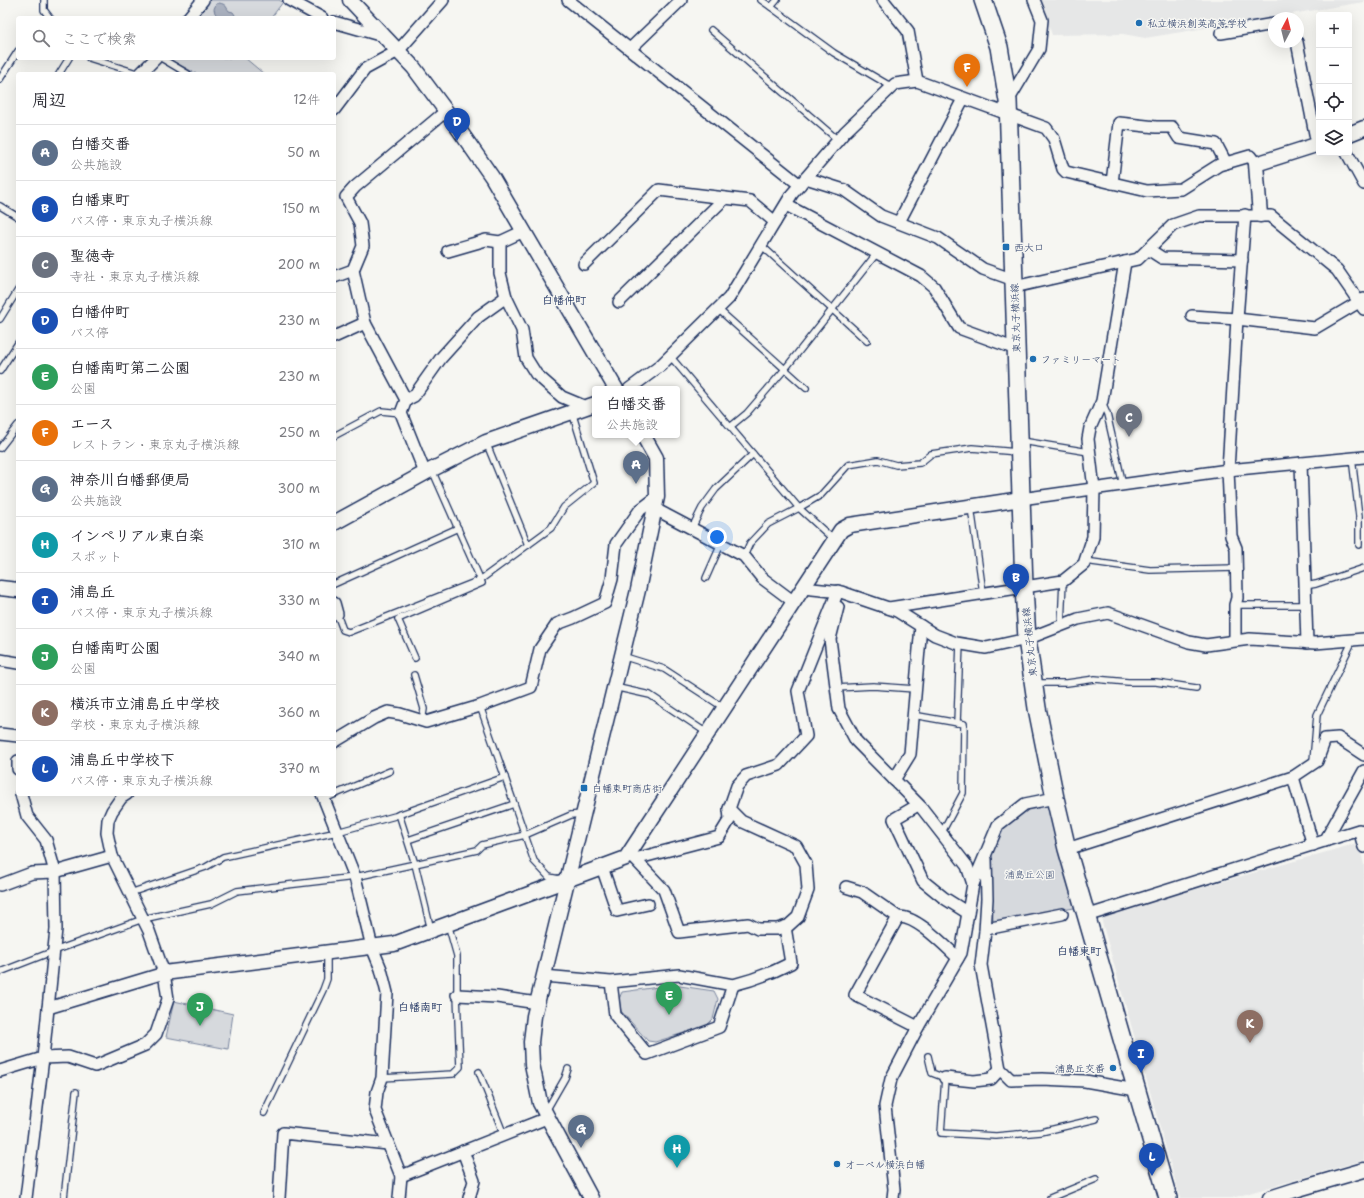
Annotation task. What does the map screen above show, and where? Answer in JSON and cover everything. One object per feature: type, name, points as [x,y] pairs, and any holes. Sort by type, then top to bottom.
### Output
[{"type":"main road","name":"東京丸子横浜線","points":[[983,0],[999,47],[1008,107],[1024,587],[1027,639],[1033,684],[1055,798],[1067,849],[1168,1198]]},
{"type":"street","points":[[190,16],[203,0]]},
{"type":"street","points":[[289,0],[318,16]]},
{"type":"street","points":[[350,0],[414,68],[492,177],[614,386]]},
{"type":"street","points":[[336,107],[365,69],[398,51],[443,0]]},
{"type":"street","points":[[568,0],[803,181],[844,190],[881,216],[938,238],[983,269],[1014,284],[1138,259],[1174,225],[1199,216],[1270,216],[1337,270],[1362,303],[1315,328],[1237,319],[1192,316]]},
{"type":"street","points":[[630,49],[682,0]]},
{"type":"street","points":[[883,0],[908,31],[918,81]]},
{"type":"street","points":[[1008,107],[1039,49],[1042,20],[1034,0]]},
{"type":"street","points":[[336,23],[384,36]]},
{"type":"street","points":[[1221,33],[1268,25]]},
{"type":"street","points":[[1298,48],[1316,134]]},
{"type":"street","points":[[142,72],[154,60]]},
{"type":"street","points":[[633,386],[660,366],[729,298],[792,194],[838,140],[895,84],[918,81],[963,99],[1008,107],[1046,128],[1054,139],[1063,169],[1066,172],[1147,191],[1181,189],[1219,165],[1250,156],[1256,164],[1260,216]]},
{"type":"street","points":[[899,222],[963,99]]},
{"type":"street","points":[[406,400],[365,322],[353,270],[363,246],[360,223],[346,197],[446,111]]},
{"type":"street","points":[[1112,183],[1119,123],[1156,127],[1172,127],[1179,138],[1216,144],[1226,164]]},
{"type":"street","points":[[1352,133],[1364,128]]},
{"type":"street","points":[[1256,164],[1316,145]]},
{"type":"street","points":[[1349,156],[1364,184]]},
{"type":"street","points":[[584,264],[659,190],[750,201],[775,222]]},
{"type":"street","points":[[619,302],[725,198]]},
{"type":"street","points":[[786,205],[921,276],[934,287],[959,328],[1016,349]]},
{"type":"street","points":[[1235,640],[1235,605],[1237,598],[1236,548],[1231,536],[1228,470],[1245,215]]},
{"type":"street","points":[[448,251],[486,240],[500,242],[524,231]]},
{"type":"street","points":[[500,242],[500,273],[506,297],[522,330],[526,358],[536,374],[562,397],[590,406]]},
{"type":"street","points":[[1148,249],[1162,258],[1242,260]]},
{"type":"street","points":[[888,608],[1063,581],[1084,564],[1093,537],[1094,489],[1088,439],[1090,428],[1102,401],[1125,262]]},
{"type":"street","points":[[336,276],[353,270]]},
{"type":"street","points":[[428,471],[401,412],[406,400],[414,396],[441,358],[478,317],[506,297]]},
{"type":"street","points":[[336,335],[365,322]]},
{"type":"street","points":[[336,522],[428,471],[486,442],[590,406]]},
{"type":"street","points":[[591,1198],[540,1103],[532,1064],[531,1042],[534,1016],[638,590],[656,503],[656,458],[645,438]]},
{"type":"street","points":[[632,856],[708,733],[834,540],[841,530],[850,525],[971,506],[1228,470],[1364,456]]},
{"type":"street","points":[[1301,463],[1307,643]]},
{"type":"street","points":[[656,503],[692,528],[744,556],[762,578],[794,602]]},
{"type":"street","points":[[336,741],[374,718],[388,712],[426,722],[480,706],[531,687],[540,649],[558,624],[605,603],[612,579],[616,544],[640,510],[656,503]]},
{"type":"street","points":[[0,588],[16,590]]},
{"type":"street","points":[[803,588],[840,591],[897,611],[935,635],[960,644],[986,648],[1027,639],[1078,619],[1108,613],[1189,642],[1206,645],[1250,639],[1307,643],[1358,640]]},
{"type":"street","points":[[840,591],[830,639],[839,709],[856,741],[918,805],[967,866],[973,884]]},
{"type":"street","points":[[48,1008],[164,973],[394,944],[632,856],[719,837],[730,819],[729,809],[736,786],[746,776],[779,765],[806,736],[798,691],[840,591]]},
{"type":"street","points":[[894,780],[910,754],[921,626]]},
{"type":"street","points":[[0,660],[16,663]]},
{"type":"street","points":[[0,734],[16,736]]},
{"type":"street","points":[[1067,849],[1293,777],[1317,761],[1325,739],[1338,738],[1364,756]]},
{"type":"street","points":[[1325,841],[1364,771]]},
{"type":"street","points":[[1293,777],[1313,844]]},
{"type":"street","points":[[21,796],[27,816],[46,840],[55,872],[56,929],[43,1058],[26,1198]]},
{"type":"street","points":[[0,1071],[43,1058],[68,1057],[95,1066],[145,1046],[156,1034],[168,999],[164,973],[149,931],[112,856],[107,833],[108,820],[112,811],[124,796]]},
{"type":"street","points":[[323,797],[355,877],[372,947],[387,993],[382,1078],[377,1092],[375,1110],[401,1176],[399,1198]]},
{"type":"street","points":[[893,1198],[894,1189],[885,1106],[891,1079],[918,1027],[961,953],[973,884],[998,826],[1025,804],[1055,798]]},
{"type":"street","points":[[918,805],[894,819],[923,881],[944,898],[968,913]]},
{"type":"street","points":[[632,856],[664,890],[678,932],[748,924],[758,929],[777,929],[788,926],[798,917],[808,890],[806,864],[796,846],[741,821],[729,809]]},
{"type":"street","points":[[1086,916],[1359,830],[1364,847]]},
{"type":"street","points":[[986,854],[986,929],[981,964],[1000,1070],[1011,1080],[1042,1079],[1085,1081],[1136,1090]]},
{"type":"street","points":[[0,885],[32,873],[55,872],[112,856]]},
{"type":"street","points":[[602,867],[617,910],[648,904]]},
{"type":"street","points":[[846,887],[862,892],[898,917],[904,916],[927,929],[958,958]]},
{"type":"street","points":[[986,929],[1057,913]]},
{"type":"street","points":[[898,917],[855,995],[918,1027]]},
{"type":"street","points":[[544,976],[610,982],[679,974],[733,985],[751,981],[777,971],[791,963],[785,927]]},
{"type":"street","points":[[610,982],[615,1015],[647,1054],[719,1027],[733,985]]},
{"type":"street","points":[[457,995],[497,997],[538,1003]]},
{"type":"street","points":[[945,1078],[974,1081],[991,1079],[1000,1070]]},
{"type":"street","points":[[401,1176],[504,1135],[546,1116]]},
{"type":"street","points":[[279,1198],[283,1133],[388,1144]]},
{"type":"street","points":[[463,1151],[474,1181],[470,1198]]},
{"type":"street","points":[[1270,1198],[1297,1194],[1364,1170]]},
{"type":"lane","points":[[44,0],[44,10],[47,16]]},
{"type":"lane","points":[[761,0],[834,53],[892,87]]},
{"type":"lane","points":[[771,7],[777,0]]},
{"type":"lane","points":[[711,30],[838,140]]},
{"type":"lane","points":[[0,79],[2,71],[16,53]]},
{"type":"lane","points":[[60,72],[68,60]]},
{"type":"lane","points":[[95,60],[134,72]]},
{"type":"lane","points":[[164,60],[185,72]]},
{"type":"lane","points":[[0,206],[16,216]]},
{"type":"lane","points":[[761,245],[867,341]]},
{"type":"lane","points":[[730,427],[747,413],[785,369],[877,253]]},
{"type":"lane","points":[[0,319],[16,293]]},
{"type":"lane","points":[[718,309],[806,388]]},
{"type":"lane","points":[[0,371],[16,346]]},
{"type":"lane","points":[[670,356],[799,508],[834,540]]},
{"type":"lane","points":[[1102,401],[1123,485]]},
{"type":"lane","points":[[336,435],[381,411],[401,412]]},
{"type":"lane","points":[[336,619],[343,630],[348,632],[480,580],[552,528],[564,507],[594,482],[572,412]]},
{"type":"lane","points":[[0,448],[16,428]]},
{"type":"lane","points":[[486,442],[528,545]]},
{"type":"lane","points":[[744,556],[750,543],[768,524],[821,495],[848,465],[878,460],[896,465],[920,464],[931,454],[972,448],[1020,446],[1089,452]]},
{"type":"lane","points":[[692,528],[702,508],[716,489],[753,454]]},
{"type":"lane","points":[[1352,458],[1359,516],[1359,545]]},
{"type":"lane","points":[[415,658],[398,619],[482,583],[458,528],[428,471]]},
{"type":"lane","points":[[971,506],[983,593]]},
{"type":"lane","points":[[336,583],[458,528]]},
{"type":"lane","points":[[706,578],[721,544]]},
{"type":"lane","points":[[1085,561],[1150,570],[1236,568]]},
{"type":"lane","points":[[1305,586],[1316,584],[1364,568]]},
{"type":"lane","points":[[1061,625],[1063,581]]},
{"type":"lane","points":[[1235,605],[1306,605]]},
{"type":"lane","points":[[1313,763],[1317,715],[1358,640]]},
{"type":"lane","points":[[956,723],[960,644]]},
{"type":"lane","points":[[622,656],[664,669],[724,709]]},
{"type":"lane","points":[[414,675],[424,709],[422,721]]},
{"type":"lane","points":[[1033,684],[1067,683],[1095,679],[1128,682],[1156,682],[1196,688]]},
{"type":"lane","points":[[836,688],[873,686],[915,689]]},
{"type":"lane","points":[[614,687],[650,695],[708,733]]},
{"type":"lane","points":[[480,706],[534,862],[549,877],[567,880]]},
{"type":"lane","points":[[913,715],[964,724],[964,793],[941,834]]},
{"type":"lane","points":[[336,792],[390,771]]},
{"type":"lane","points":[[130,893],[206,867],[223,857],[337,832],[399,814],[505,778]]},
{"type":"lane","points":[[408,840],[514,804]]},
{"type":"lane","points":[[399,814],[415,864],[431,930]]},
{"type":"lane","points":[[0,972],[54,950],[143,919],[211,904],[237,891],[355,877],[415,864],[477,850],[482,845],[525,835],[571,814],[583,814]]},
{"type":"lane","points":[[382,1078],[453,1074],[460,1066],[457,956],[448,924]]},
{"type":"lane","points":[[264,1113],[323,990],[327,979],[328,952]]},
{"type":"lane","points":[[928,1056],[932,1073],[945,1078],[941,1133],[996,1136],[1041,1132],[1096,1118]]},
{"type":"lane","points":[[546,1116],[568,1069]]},
{"type":"lane","points":[[479,1072],[504,1135]]},
{"type":"lane","points":[[64,1198],[76,1092]]},
{"type":"lane","points":[[1050,1198],[1096,1179]]},
{"type":"shaded area","name":"私立横浜創英高等学校","points":[[1040,0],[1364,0],[1364,2],[1303,12],[1268,12],[1268,18],[1145,38],[1123,34],[1052,35]]},
{"type":"shaded area","points":[[221,3],[229,11],[233,12],[235,16],[218,16],[214,9],[216,4]]},
{"type":"shaded area","points":[[1351,845],[1359,845],[1364,865],[1364,1160],[1232,1198],[1180,1198],[1102,922],[1105,915]]},
{"type":"green space","points":[[209,0],[279,0],[283,2],[272,16],[197,16]]},
{"type":"green space","points":[[171,60],[247,60],[262,72],[193,72]]},
{"type":"green space","name":"浦島丘公園","points":[[1051,803],[1080,907],[993,922],[991,855],[1000,833],[1008,823],[1028,807]]},
{"type":"green space","points":[[673,985],[714,991],[718,999],[713,1019],[706,1026],[655,1042],[648,1041],[621,1011],[619,999],[622,992]]},
{"type":"green space","points":[[174,1001],[233,1014],[228,1049],[166,1037]]},
{"type":"place","name":"私立横浜創英高等学校","points":[[1139,23]]},
{"type":"place","name":"エース","points":[[967,87]]},
{"type":"place","name":"白幡仲町","points":[[457,141]]},
{"type":"place","name":"西大口","points":[[1006,247]]},
{"type":"place","name":"ファミリーマート","points":[[1033,359]]},
{"type":"place","name":"聖徳寺","points":[[1129,437]]},
{"type":"place","name":"白幡交番","points":[[636,484]]},
{"type":"place","name":"白幡東町","points":[[1016,597]]},
{"type":"place","name":"白幡東町商店街","points":[[584,788]]},
{"type":"place","name":"白幡南町第二公園","points":[[669,1015]]},
{"type":"place","name":"白幡南町公園","points":[[200,1026]]},
{"type":"place","name":"横浜市立浦島丘中学校","points":[[1250,1043]]},
{"type":"place","name":"浦島丘交番","points":[[1113,1068]]},
{"type":"place","name":"浦島丘","points":[[1141,1073]]},
{"type":"place","name":"神奈川白幡郵便局","points":[[581,1148]]},
{"type":"place","name":"オーベル横浜白幡","points":[[837,1164]]},
{"type":"place","name":"インペリアル東白楽","points":[[677,1168]]},
{"type":"place","name":"浦島丘中学校下","points":[[1152,1176]]},
{"type":"district","name":"白幡仲町","points":[[564,300]]},
{"type":"district","name":"白幡東町","points":[[1079,951]]},
{"type":"district","name":"白幡南町","points":[[420,1007]]}]
